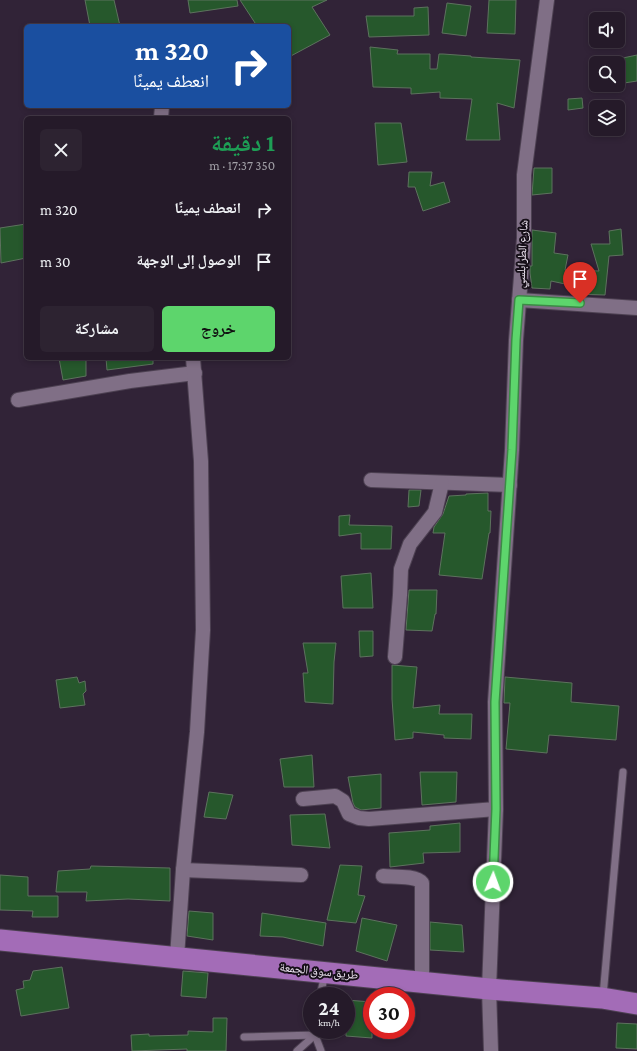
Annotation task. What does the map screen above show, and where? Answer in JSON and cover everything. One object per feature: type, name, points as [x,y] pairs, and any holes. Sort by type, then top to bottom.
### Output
[{"type":"main road","name":"طريق سوق الجمعة","points":[[0,940],[489,989],[602,998],[637,1004]]},
{"type":"street","name":"شارع الطرابلسي","points":[[491,1051],[489,989],[496,809],[495,702],[510,485],[516,340],[524,238],[524,175],[547,0]]},
{"type":"street","points":[[519,300],[637,308]]},
{"type":"street","points":[[177,957],[183,870],[197,732],[203,630],[201,462],[193,360]]},
{"type":"street","points":[[18,400],[130,381],[195,373]]},
{"type":"street","points":[[370,480],[510,485]]},
{"type":"street","points":[[395,657],[401,569],[410,544],[435,512],[442,483]]},
{"type":"street","points":[[303,799],[335,796],[343,801],[349,814],[359,818],[369,819],[496,809]]},
{"type":"street","points":[[183,870],[301,875]]},
{"type":"street","points":[[383,876],[414,878],[422,882],[422,982]]},
{"type":"lane","points":[[602,998],[623,772]]},
{"type":"lane","points":[[322,987],[325,972]]},
{"type":"lane","points":[[244,1037],[303,1033]]},
{"type":"lane","points":[[297,1051],[308,1039]]},
{"type":"lane","points":[[317,1039],[321,1051]]},
{"type":"building","points":[[85,0],[114,0],[120,24],[90,24]]},
{"type":"building","points":[[188,0],[237,0],[238,6],[190,13]]},
{"type":"building","points":[[240,0],[327,0],[312,7],[330,35],[291,56],[291,24],[256,24]]},
{"type":"building","points":[[489,0],[516,0],[515,34],[487,33]]},
{"type":"building","points":[[447,3],[471,6],[466,36],[442,33]]},
{"type":"building","points":[[428,7],[429,35],[369,37],[366,16],[414,16],[414,8]]},
{"type":"building","points":[[370,47],[398,50],[397,54],[430,54],[430,69],[437,69],[439,54],[520,60],[514,108],[497,103],[500,140],[466,140],[472,99],[440,98],[440,92],[411,94],[411,88],[373,87]]},
{"type":"building","points":[[637,55],[637,81],[625,83],[625,58]]},
{"type":"building","points":[[582,98],[583,108],[568,110],[568,99]]},
{"type":"building","points":[[375,123],[401,123],[407,162],[378,165]]},
{"type":"building","points":[[534,168],[552,168],[552,193],[532,195]]},
{"type":"building","points":[[409,172],[432,172],[430,186],[444,182],[450,202],[423,211],[415,187],[408,187]]},
{"type":"building","points":[[24,224],[24,258],[1,263],[0,228]]},
{"type":"building","points":[[621,229],[623,255],[609,256],[605,295],[571,294],[570,285],[551,281],[550,289],[532,288],[530,266],[532,266],[532,230],[556,233],[554,253],[568,255],[565,270],[599,271],[591,244],[610,244],[609,231]]},
{"type":"building","points":[[59,360],[86,360],[86,376],[63,380]]},
{"type":"building","points":[[106,360],[153,360],[153,364],[107,370]]},
{"type":"building","points":[[409,490],[421,490],[419,506],[408,507]]},
{"type":"building","points":[[488,493],[488,511],[491,511],[490,533],[482,579],[439,575],[445,533],[433,533],[434,527],[443,514],[449,496]]},
{"type":"building","points":[[350,515],[349,525],[392,526],[391,549],[361,549],[361,533],[339,536],[339,516]]},
{"type":"building","points":[[371,573],[373,608],[343,608],[341,576]]},
{"type":"building","points":[[409,590],[437,590],[436,614],[432,631],[406,630]]},
{"type":"building","points":[[359,631],[373,631],[373,656],[360,657]]},
{"type":"building","points":[[303,643],[336,643],[333,704],[305,702],[303,673],[308,673]]},
{"type":"building","points":[[392,665],[417,667],[413,708],[440,705],[439,714],[472,714],[471,739],[444,738],[444,735],[413,732],[413,738],[395,740],[392,699]]},
{"type":"building","points":[[77,677],[79,683],[85,681],[86,691],[83,694],[85,705],[60,708],[56,680]]},
{"type":"building","points":[[505,677],[572,683],[571,702],[619,706],[616,740],[549,735],[547,753],[506,749],[510,703],[504,703]]},
{"type":"building","points":[[312,755],[314,787],[284,787],[280,759]]},
{"type":"building","points":[[420,772],[457,772],[456,802],[422,805]]},
{"type":"building","points":[[381,774],[381,808],[361,810],[355,807],[348,777]]},
{"type":"building","points":[[209,792],[233,795],[226,819],[204,817]]},
{"type":"building","points":[[325,814],[330,848],[292,845],[290,815]]},
{"type":"building","points":[[460,823],[460,852],[423,853],[424,863],[390,867],[389,833],[430,830],[430,826]]},
{"type":"building","points":[[340,865],[362,866],[358,895],[365,896],[356,923],[327,920]]},
{"type":"building","points":[[91,866],[170,868],[170,901],[128,899],[86,901],[87,892],[56,892],[58,871],[90,869]]},
{"type":"building","points":[[0,875],[28,877],[28,896],[58,896],[58,917],[32,917],[33,911],[0,910]]},
{"type":"building","points":[[189,911],[213,913],[213,940],[187,936]]},
{"type":"building","points":[[262,913],[326,923],[323,946],[283,937],[260,936]]},
{"type":"building","points":[[362,918],[397,925],[387,961],[356,951]]},
{"type":"building","points":[[430,922],[462,925],[464,952],[430,950]]},
{"type":"building","points":[[62,967],[69,1008],[21,1016],[16,990],[24,988],[23,981],[30,980],[33,971]]},
{"type":"building","points":[[183,971],[208,973],[206,998],[181,996]]},
{"type":"building","points":[[355,1001],[363,1001],[363,1037],[355,1037]]},
{"type":"building","points":[[213,1018],[227,1018],[226,1051],[187,1051],[187,1049],[132,1051],[131,1035],[188,1035],[188,1031],[213,1032]]},
{"type":"building","points":[[617,1023],[637,1024],[637,1049],[616,1048]]},
{"type":"route","points":[[493,882],[496,809],[495,702],[512,450],[519,300],[580,303]]}]
